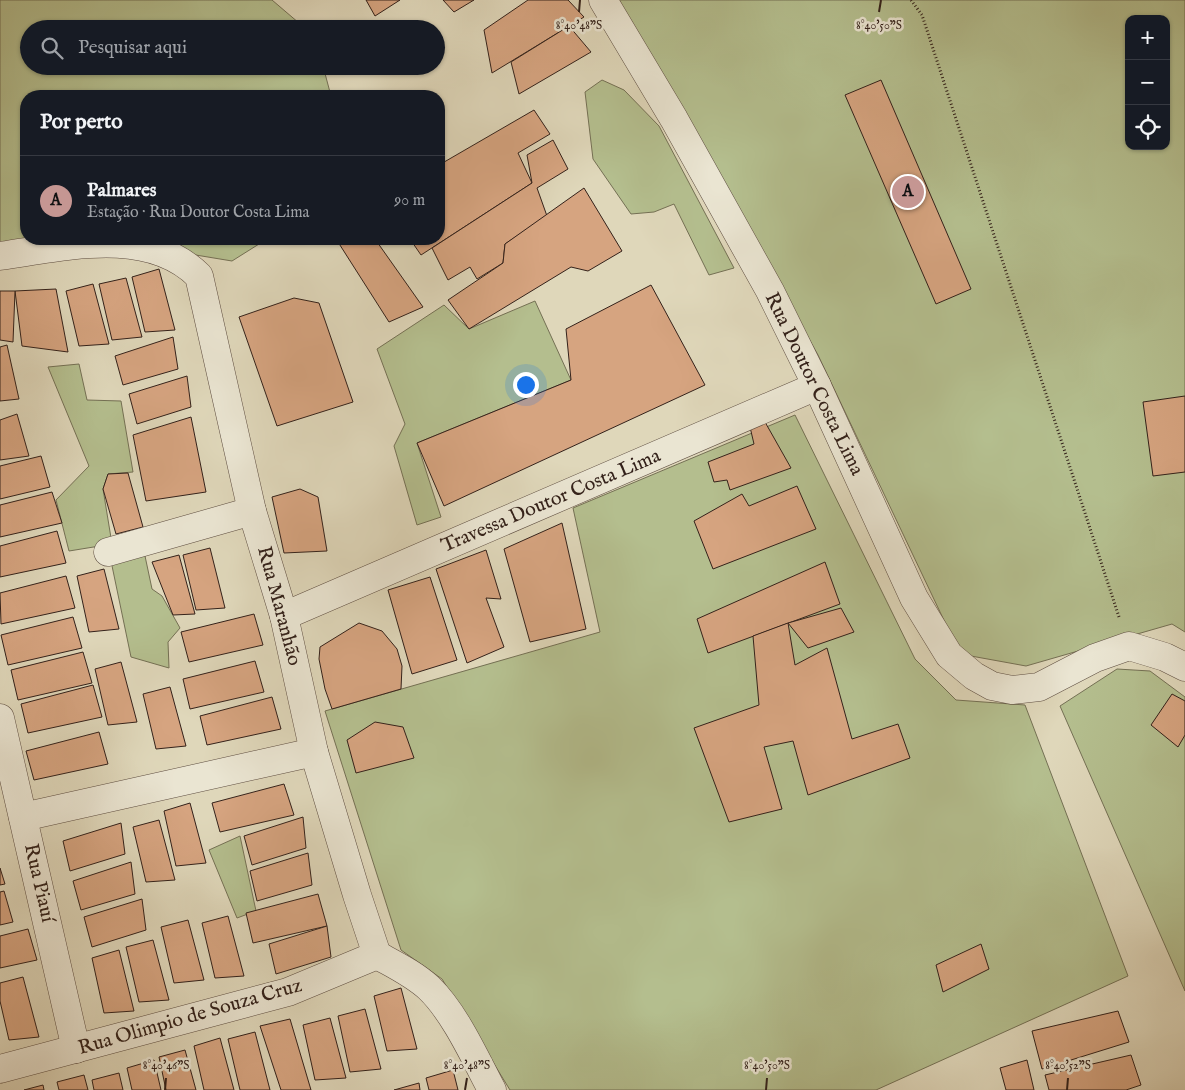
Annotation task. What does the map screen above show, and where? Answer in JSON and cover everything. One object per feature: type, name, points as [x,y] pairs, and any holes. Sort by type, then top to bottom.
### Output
[{"type":"street","name":"Rua Doutor Costa Lima","points":[[603,0],[770,291],[817,386],[914,598],[949,655],[974,676],[992,686],[1012,690],[1039,687],[1095,658],[1128,646]]},
{"type":"street","name":"Rua Maranhão","points":[[0,256],[72,245]]},
{"type":"street","name":"Rua Maranhão","points":[[116,245],[151,248],[183,261],[199,276],[252,511],[284,616],[314,752],[377,955]]},
{"type":"street","name":"Travessa Doutor Costa Lima","points":[[284,616],[817,386]]},
{"type":"street","points":[[108,552],[252,511]]},
{"type":"street","points":[[1128,646],[1165,657],[1185,666]]},
{"type":"street","name":"Rua Piauí","points":[[0,718],[76,1049]]},
{"type":"street","points":[[23,816],[314,752]]},
{"type":"street","points":[[377,955],[408,971],[430,989],[449,1013],[492,1090]]},
{"type":"street","name":"Rua Olimpio de Souza Cruz","points":[[0,1069],[288,992],[377,955]]},
{"type":"path","points":[[911,0],[922,16],[1128,646]]},
{"type":"green space","points":[[0,0],[272,0],[295,20],[20,20],[20,75],[325,75],[329,90],[20,90],[20,240],[0,244]]},
{"type":"green space","points":[[619,0],[1185,0],[1185,632],[1172,624],[1026,666],[960,654],[818,355]]},
{"type":"green space","points":[[602,80],[624,90],[659,126],[734,268],[709,275],[674,204],[654,212],[631,214],[593,159],[585,92]]},
{"type":"green space","points":[[135,245],[257,245],[232,261]]},
{"type":"green space","points":[[535,301],[571,380],[417,443],[441,517],[417,525],[394,446],[405,424],[377,349],[444,305],[469,329]]},
{"type":"green space","points":[[79,364],[87,400],[121,401],[133,472],[108,474],[103,489],[112,544],[69,551],[56,500],[89,466],[48,367]]},
{"type":"green space","points":[[795,415],[915,659],[956,700],[1025,705],[1128,976],[876,1090],[510,1090],[442,979],[401,950],[325,711],[600,632],[573,508]]},
{"type":"green space","points":[[145,556],[152,589],[162,596],[180,628],[168,642],[169,668],[131,657],[111,561]]},
{"type":"green space","points":[[1117,669],[1150,671],[1185,697],[1185,991],[1060,706]]},
{"type":"green space","points":[[240,836],[256,911],[237,918],[209,850]]},
{"type":"building","points":[[366,0],[400,0],[375,16]]},
{"type":"building","points":[[443,0],[474,0],[454,12]]},
{"type":"building","points":[[528,0],[568,0],[584,17],[492,73],[484,30]]},
{"type":"building","points":[[569,26],[591,52],[519,94],[511,62]]},
{"type":"building","points":[[881,80],[971,289],[936,304],[845,95]]},
{"type":"building","points":[[534,110],[550,134],[518,153],[532,183],[445,239],[445,162]]},
{"type":"building","points":[[553,140],[568,169],[537,188],[547,216],[505,244],[503,263],[477,279],[470,267],[448,280],[432,248],[437,245],[445,245],[445,240],[532,183],[527,155]]},
{"type":"building","points":[[584,188],[622,251],[588,271],[571,267],[469,329],[448,300],[503,263],[505,244]]},
{"type":"building","points":[[340,245],[379,245],[423,307],[389,322]]},
{"type":"building","points":[[414,245],[436,245],[421,255]]},
{"type":"building","points":[[159,269],[175,330],[145,332],[132,277]]},
{"type":"building","points":[[126,278],[142,337],[112,340],[99,284]]},
{"type":"building","points":[[93,284],[109,344],[79,346],[66,291]]},
{"type":"building","points":[[651,285],[705,385],[444,506],[417,443],[571,380],[566,329]]},
{"type":"building","points":[[56,289],[68,352],[22,346],[15,291]]},
{"type":"building","points":[[0,291],[15,291],[13,342],[0,340]]},
{"type":"building","points":[[294,298],[319,303],[353,402],[277,426],[239,317]]},
{"type":"building","points":[[173,337],[178,369],[123,385],[115,356]]},
{"type":"building","points":[[7,345],[19,399],[0,401],[0,347]]},
{"type":"building","points":[[187,376],[191,407],[137,424],[129,394]]},
{"type":"building","points":[[1185,396],[1185,472],[1153,476],[1143,402]]},
{"type":"building","points":[[17,414],[29,456],[0,460],[0,420]]},
{"type":"building","points":[[191,417],[206,492],[146,501],[133,435]]},
{"type":"building","points":[[765,422],[791,468],[730,490],[727,480],[714,482],[708,462],[754,444],[750,427]]},
{"type":"building","points":[[41,456],[50,487],[0,499],[0,466]]},
{"type":"building","points":[[128,473],[143,527],[116,534],[103,489],[108,474]]},
{"type":"building","points":[[797,486],[816,529],[713,569],[694,521],[742,494],[749,506]]},
{"type":"building","points":[[300,489],[318,497],[327,551],[284,553],[272,497]]},
{"type":"building","points":[[52,492],[62,523],[0,537],[0,505]]},
{"type":"building","points":[[562,523],[586,629],[530,642],[504,549]]},
{"type":"building","points":[[57,531],[66,563],[0,577],[0,546]]},
{"type":"building","points":[[210,548],[225,608],[196,610],[183,555]]},
{"type":"building","points":[[486,550],[501,599],[486,598],[504,647],[467,663],[436,569]]},
{"type":"building","points":[[179,555],[195,614],[173,615],[152,562]]},
{"type":"building","points":[[825,562],[840,604],[708,653],[697,619]]},
{"type":"building","points":[[104,569],[119,629],[89,632],[77,576]]},
{"type":"building","points":[[66,576],[75,608],[1,624],[0,593]]},
{"type":"building","points":[[430,577],[457,660],[412,674],[388,590]]},
{"type":"building","points":[[841,608],[854,632],[808,648],[788,623]]},
{"type":"building","points":[[254,614],[263,645],[189,662],[181,632]]},
{"type":"building","points":[[73,617],[82,648],[8,665],[1,635]]},
{"type":"building","points":[[359,623],[382,631],[397,649],[402,666],[401,689],[332,709],[325,689],[319,659],[320,647]]},
{"type":"building","points":[[788,623],[795,665],[827,648],[852,739],[898,724],[910,758],[808,795],[793,741],[764,747],[782,809],[729,822],[694,728],[759,705],[753,636]]},
{"type":"building","points":[[83,652],[92,683],[18,700],[11,670]]},
{"type":"building","points":[[255,661],[264,692],[190,709],[183,679]]},
{"type":"building","points":[[121,662],[137,722],[108,725],[95,669]]},
{"type":"building","points":[[93,685],[102,717],[28,733],[21,704]]},
{"type":"building","points":[[170,687],[186,746],[156,749],[143,694]]},
{"type":"building","points":[[1172,694],[1185,701],[1185,735],[1178,747],[1151,725]]},
{"type":"building","points":[[272,697],[281,729],[207,745],[200,716]]},
{"type":"building","points":[[375,722],[403,727],[414,758],[356,773],[347,740]]},
{"type":"building","points":[[99,732],[108,764],[34,780],[26,751]]},
{"type":"building","points":[[284,784],[294,815],[220,832],[212,803]]},
{"type":"building","points":[[190,803],[206,863],[176,866],[164,811]]},
{"type":"building","points":[[303,817],[306,848],[252,865],[244,836]]},
{"type":"building","points":[[159,820],[175,880],[146,882],[133,827]]},
{"type":"building","points":[[121,823],[125,854],[70,871],[63,841]]},
{"type":"building","points":[[308,853],[312,885],[257,901],[250,871]]},
{"type":"building","points":[[131,862],[135,894],[81,910],[73,881]]},
{"type":"building","points":[[0,868],[5,884],[0,885]]},
{"type":"building","points":[[4,891],[13,922],[0,925],[0,892]]},
{"type":"building","points":[[318,894],[327,926],[253,943],[246,913]]},
{"type":"building","points":[[142,899],[146,930],[92,947],[84,917]]},
{"type":"building","points":[[228,916],[244,976],[215,978],[202,923]]},
{"type":"building","points":[[188,920],[204,980],[174,983],[161,927]]},
{"type":"building","points":[[327,926],[331,957],[276,974],[269,944]]},
{"type":"building","points":[[28,929],[37,960],[0,968],[0,936]]},
{"type":"building","points":[[153,940],[169,1000],[139,1002],[126,947]]},
{"type":"building","points":[[981,944],[989,969],[943,992],[936,965]]},
{"type":"building","points":[[119,950],[134,1011],[104,1013],[92,958]]},
{"type":"building","points":[[23,977],[39,1037],[9,1040],[0,1001],[0,983]]},
{"type":"building","points":[[401,988],[417,1049],[387,1051],[374,996]]},
{"type":"building","points":[[365,1009],[381,1069],[350,1072],[338,1016]]},
{"type":"building","points":[[1118,1011],[1129,1042],[1042,1069],[1032,1031]]},
{"type":"building","points":[[330,1018],[346,1078],[315,1080],[303,1025]]},
{"type":"building","points":[[290,1019],[311,1090],[281,1090],[260,1026]]},
{"type":"building","points":[[255,1032],[270,1090],[240,1090],[228,1039]]},
{"type":"building","points":[[220,1038],[234,1090],[204,1090],[194,1046]]},
{"type":"building","points":[[185,1050],[196,1090],[166,1090],[159,1057]]},
{"type":"building","points":[[1131,1055],[1141,1085],[1126,1090],[1049,1090],[1045,1075]]},
{"type":"building","points":[[154,1060],[161,1090],[132,1090],[127,1068]]},
{"type":"building","points":[[1027,1060],[1034,1090],[1006,1090],[1000,1068]]},
{"type":"building","points":[[453,1070],[458,1090],[429,1090],[426,1078]]},
{"type":"building","points":[[119,1073],[123,1090],[94,1090],[92,1080]]},
{"type":"building","points":[[84,1075],[88,1090],[59,1090],[57,1082]]},
{"type":"building","points":[[419,1083],[420,1090],[394,1090]]},
{"type":"building","points":[[43,1085],[44,1090],[24,1090]]},
{"type":"place","name":"Palmares","points":[[908,192]]}]
